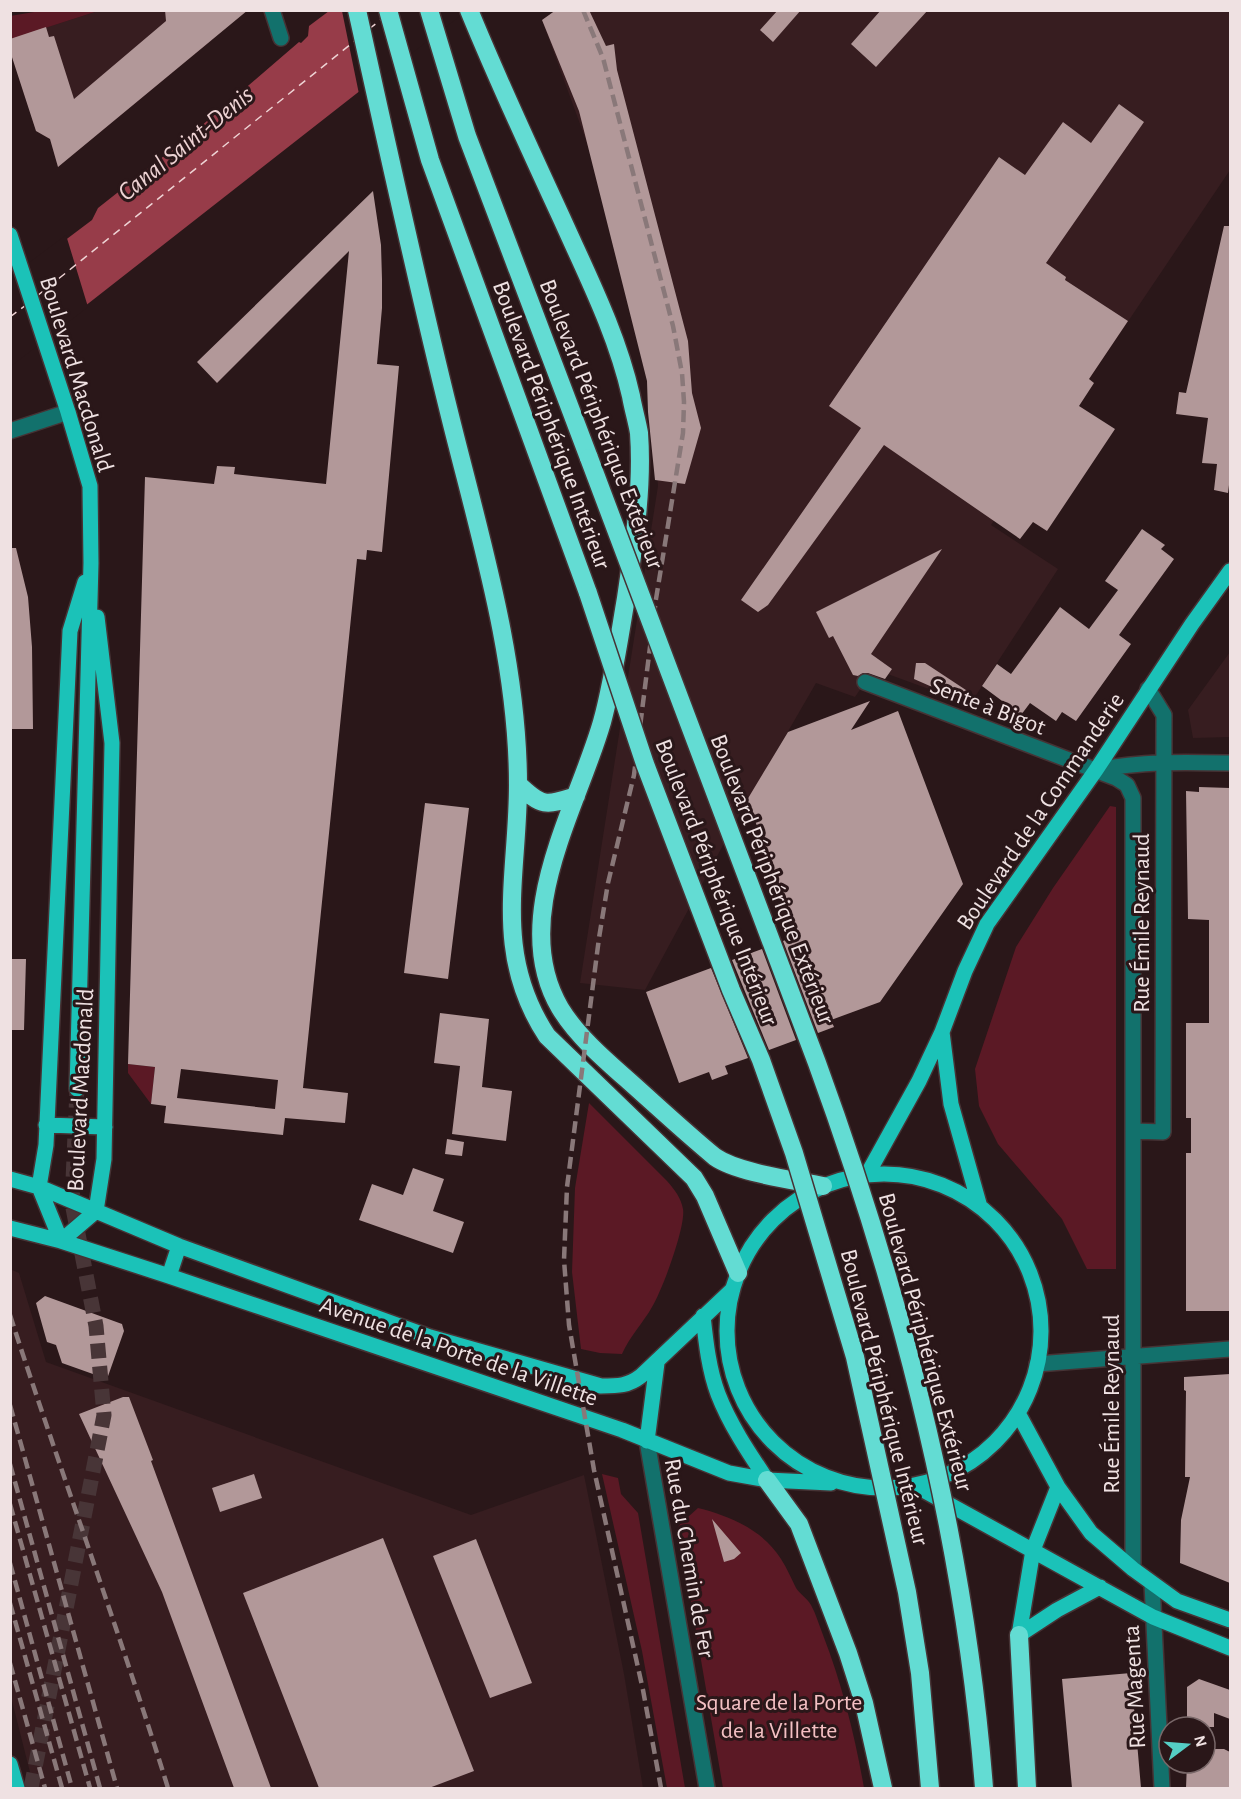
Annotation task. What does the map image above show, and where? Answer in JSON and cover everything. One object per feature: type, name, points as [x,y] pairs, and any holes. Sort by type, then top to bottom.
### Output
[{"type":"highway","points":[[357,10],[396,187],[505,647],[513,710],[518,784],[511,915],[515,960],[526,996],[542,1028],[555,1045],[694,1178],[705,1196],[735,1281]]},
{"type":"highway","name":"Boulevard Périphérique Intérieur","points":[[388,10],[430,160],[588,593],[645,764],[731,990],[761,1060],[794,1153],[855,1357],[907,1592],[920,1673],[930,1788]]},
{"type":"highway","name":"Boulevard Périphérique Extérieur","points":[[429,10],[466,136],[817,1063],[847,1145],[875,1233],[930,1440],[956,1569],[979,1724],[984,1788]]},
{"type":"highway","points":[[469,10],[509,105],[599,299],[619,351],[639,431],[640,480],[636,533],[618,644],[602,722],[550,871],[541,918],[543,959],[552,992],[569,1021],[603,1058],[715,1157],[725,1164],[823,1186]]},
{"type":"highway","points":[[518,784],[534,799],[549,804],[576,796]]},
{"type":"highway","points":[[767,1480],[799,1524],[849,1653],[864,1703],[883,1788]]},
{"type":"highway","points":[[1019,1635],[1027,1788]]},
{"type":"main road","name":"Boulevard Macdonald","points":[[11,239],[90,486],[91,563],[77,1089]]},
{"type":"main road","name":"Boulevard Macdonald","points":[[91,563],[112,743],[105,1127],[103,1167],[96,1211],[61,1241],[39,1187],[45,1152],[70,631],[91,563]]},
{"type":"main road","name":"Boulevard de la Commanderie","points":[[867,1175],[915,1088],[942,1032],[965,971],[987,924],[1096,770],[1148,689],[1230,571]]},
{"type":"main road","name":"Boulevard de la Commanderie","points":[[942,1032],[951,1104],[980,1206]]},
{"type":"main road","points":[[46,1125],[105,1127]]},
{"type":"main road","points":[[891,1174],[922,1179],[960,1193],[980,1206],[1011,1238],[1031,1277],[1041,1320],[1037,1364],[1029,1389],[1018,1413],[1007,1428],[981,1455],[949,1474],[914,1485],[880,1488],[846,1483],[822,1475],[780,1448],[749,1410],[738,1387],[731,1363],[728,1338],[728,1313],[735,1281],[749,1251],[763,1230],[801,1198],[823,1186],[867,1175],[891,1174]]},
{"type":"main road","name":"Avenue de la Porte de la Villette","points":[[10,1179],[39,1187],[179,1246],[430,1337],[601,1386],[622,1386],[632,1383],[657,1363],[735,1281]]},
{"type":"main road","name":"Avenue de la Porte de la Villette","points":[[10,1228],[61,1241],[169,1276],[622,1430],[729,1473],[767,1480],[846,1483]]},
{"type":"main road","points":[[169,1276],[179,1246]]},
{"type":"main road","points":[[703,1316],[707,1349],[718,1394],[740,1439],[767,1480]]},
{"type":"main road","points":[[647,1441],[657,1363]]},
{"type":"main road","points":[[1018,1413],[1058,1487],[1091,1533],[1152,1584],[1185,1604],[1230,1620]]},
{"type":"main road","points":[[914,1485],[1153,1617],[1230,1648]]},
{"type":"main road","points":[[1019,1635],[1033,1550],[1058,1487]]},
{"type":"main road","points":[[1019,1635],[1057,1610],[1100,1587]]},
{"type":"main road","points":[[10,1764],[17,1788]]},
{"type":"street","points":[[272,10],[281,38]]},
{"type":"street","points":[[10,431],[68,412]]},
{"type":"street","name":"Sente à Bigot","points":[[865,682],[1096,770]]},
{"type":"street","name":"Rue Émile Reynaud","points":[[1133,1131],[1163,1131],[1164,715],[1148,689]]},
{"type":"street","points":[[1096,770],[1164,761],[1230,763]]},
{"type":"street","name":"Rue Émile Reynaud","points":[[1096,770],[1122,781],[1127,785],[1133,798],[1133,1569]]},
{"type":"street","points":[[1037,1364],[1230,1349]]},
{"type":"street","name":"Rue du Chemin de Fer","points":[[647,1441],[707,1788]]},
{"type":"street","name":"Rue Magenta","points":[[1152,1584],[1162,1788]]},
{"type":"shaded area","points":[[201,10],[211,41],[58,167],[50,139],[36,131],[11,51],[10,39],[98,11]]},
{"type":"shaded area","points":[[556,10],[1230,11],[1230,170],[991,525],[1058,569],[971,703],[978,707],[874,669],[855,697],[816,683],[735,823],[645,990],[580,983],[658,486],[648,361],[591,154],[542,20]]},
{"type":"shaded area","points":[[1230,652],[1230,737],[1193,738],[1188,710]]},
{"type":"shaded area","points":[[10,1269],[19,1273],[46,1362],[471,1515],[584,1475],[624,1674],[643,1788],[34,1788],[11,1697]]},
{"type":"green space","points":[[46,10],[98,11],[11,39],[10,16]]},
{"type":"green space","points":[[1110,806],[1116,807],[1116,1269],[1087,1269],[1062,1219],[998,1144],[979,1106],[975,1069],[1016,947],[1053,888]]},
{"type":"green space","points":[[128,1064],[155,1067],[151,1104],[128,1073]]},
{"type":"green space","points":[[589,1103],[667,1181],[681,1201],[683,1209],[681,1229],[661,1287],[652,1307],[622,1354],[581,1349],[572,1272],[575,1188]]},
{"type":"green space","points":[[602,1474],[618,1478],[621,1494],[638,1513],[685,1788],[667,1788],[642,1651]]},
{"type":"green space","name":"Square de la Porte de la Villette","points":[[698,1508],[734,1520],[765,1540],[781,1559],[796,1588],[811,1605],[842,1691],[864,1788],[723,1788],[678,1526]]},
{"type":"water","name":"Canal Saint-Denis","points":[[329,11],[462,11],[11,364],[11,281],[92,220],[98,208],[193,133],[299,42],[301,43],[308,36],[309,26]]},
{"type":"pier","points":[[465,10],[464,13],[359,94],[342,11]]},
{"type":"pier","points":[[66,235],[88,307],[10,367],[10,277]]},
{"type":"building","points":[[165,10],[248,10],[58,167],[50,139],[36,131],[10,51],[10,39],[46,27],[49,37],[54,36],[74,99],[166,21]]},
{"type":"building","points":[[556,10],[589,10],[606,46],[614,44],[617,70],[688,341],[692,393],[701,428],[685,484],[655,480],[647,381],[579,111],[542,20]]},
{"type":"building","points":[[778,10],[801,10],[773,42],[760,30]]},
{"type":"building","points":[[881,10],[928,10],[876,67],[851,44]]},
{"type":"building","points":[[1119,104],[1144,122],[1046,263],[1066,277],[1065,280],[1128,321],[1089,379],[1094,383],[1079,406],[1115,429],[1047,531],[1033,522],[1020,539],[884,445],[768,605],[758,612],[741,600],[861,428],[829,406],[999,157],[1025,175],[1063,122],[1091,143]]},
{"type":"building","points":[[373,191],[381,245],[382,279],[377,364],[399,366],[382,552],[367,550],[366,560],[357,559],[303,1088],[348,1093],[345,1123],[285,1118],[283,1135],[164,1123],[166,1106],[151,1104],[155,1067],[128,1064],[145,477],[214,484],[217,466],[235,467],[234,474],[326,484],[349,251],[217,383],[197,362]],"holes":[[[181,1069],[278,1080],[275,1109],[177,1098]]]},
{"type":"building","points":[[1224,226],[1230,226],[1230,477],[1228,493],[1214,490],[1217,464],[1202,463],[1208,418],[1176,414],[1179,392],[1186,393]]},
{"type":"building","points":[[1142,529],[1165,545],[1161,549],[1174,559],[1119,635],[1131,644],[1076,721],[1062,712],[1056,721],[1030,703],[1021,715],[982,686],[997,664],[1011,674],[1060,607],[1089,629],[1118,590],[1105,581]]},
{"type":"building","points":[[10,548],[16,548],[28,597],[32,647],[33,729],[10,729]]},
{"type":"building","points":[[942,549],[871,654],[892,669],[885,679],[868,673],[853,675],[833,636],[829,638],[816,612]]},
{"type":"building","points":[[916,663],[925,663],[975,696],[971,704],[914,679]]},
{"type":"building","points":[[870,701],[851,730],[898,711],[963,884],[880,1002],[831,1020],[834,1027],[818,1033],[783,941],[799,935],[747,800],[788,732]]},
{"type":"building","points":[[1199,787],[1230,788],[1230,1311],[1186,1311],[1186,1153],[1191,1153],[1191,1118],[1186,1118],[1186,1023],[1209,1023],[1209,920],[1188,919],[1186,791],[1199,792]]},
{"type":"building","points":[[425,803],[469,808],[448,979],[404,973]]},
{"type":"building","points":[[762,949],[796,1040],[769,1050],[732,960]]},
{"type":"building","points":[[10,959],[26,959],[24,1030],[10,1030]]},
{"type":"building","points":[[711,968],[748,1058],[725,1066],[728,1074],[712,1080],[709,1072],[679,1083],[646,992]]},
{"type":"building","points":[[440,1013],[489,1019],[482,1087],[512,1091],[506,1141],[452,1134],[460,1066],[434,1063]]},
{"type":"building","points":[[447,1139],[464,1142],[462,1156],[445,1154]]},
{"type":"building","points":[[413,1168],[444,1179],[433,1211],[464,1222],[453,1253],[359,1220],[372,1184],[403,1195]]},
{"type":"building","points":[[45,1296],[122,1324],[124,1331],[107,1379],[62,1363],[56,1345],[47,1342],[36,1303]]},
{"type":"building","points":[[1230,1374],[1230,1583],[1180,1563],[1181,1520],[1190,1477],[1185,1477],[1186,1391],[1184,1390],[1184,1377]]},
{"type":"building","points":[[123,1397],[129,1397],[153,1460],[151,1461],[271,1788],[234,1788],[162,1592],[79,1414]]},
{"type":"building","points":[[254,1474],[262,1498],[220,1512],[212,1488]]},
{"type":"building","points":[[712,1519],[741,1553],[734,1559],[724,1562]]},
{"type":"building","points":[[383,1538],[474,1771],[429,1788],[319,1788],[243,1593]]},
{"type":"building","points":[[476,1539],[532,1683],[490,1698],[433,1556]]},
{"type":"building","points":[[1131,1673],[1141,1788],[1072,1788],[1062,1679]]},
{"type":"building","points":[[1199,1679],[1230,1690],[1230,1719],[1214,1713],[1214,1715],[1187,1715],[1187,1687]]},
{"type":"building","points":[[1217,1749],[1230,1752],[1230,1788],[1186,1788],[1187,1775],[1217,1775]]},
{"type":"ferry route","points":[[369,29],[382,19]]},
{"type":"ferry route","points":[[37,296],[356,40]]},
{"type":"ferry route","points":[[10,317],[26,305]]},
{"type":"tunnel","points":[[31,1788],[104,1415],[96,1326],[72,1203],[77,1089]]},
{"type":"railway","points":[[583,10],[603,58],[673,326],[682,373],[684,402],[683,433],[656,599],[634,775],[608,883],[599,938],[567,1187],[564,1260],[569,1325],[594,1470],[643,1690],[661,1788]]},
{"type":"railway","points":[[10,1315],[168,1788]]},
{"type":"railway","points":[[10,1405],[117,1788]]},
{"type":"railway","points":[[10,1464],[100,1788]]},
{"type":"railway","points":[[10,1504],[90,1788]]},
{"type":"railway","points":[[10,1563],[72,1788]]},
{"type":"railway","points":[[10,1603],[62,1788]]},
{"type":"railway","points":[[10,1663],[45,1788]]}]
